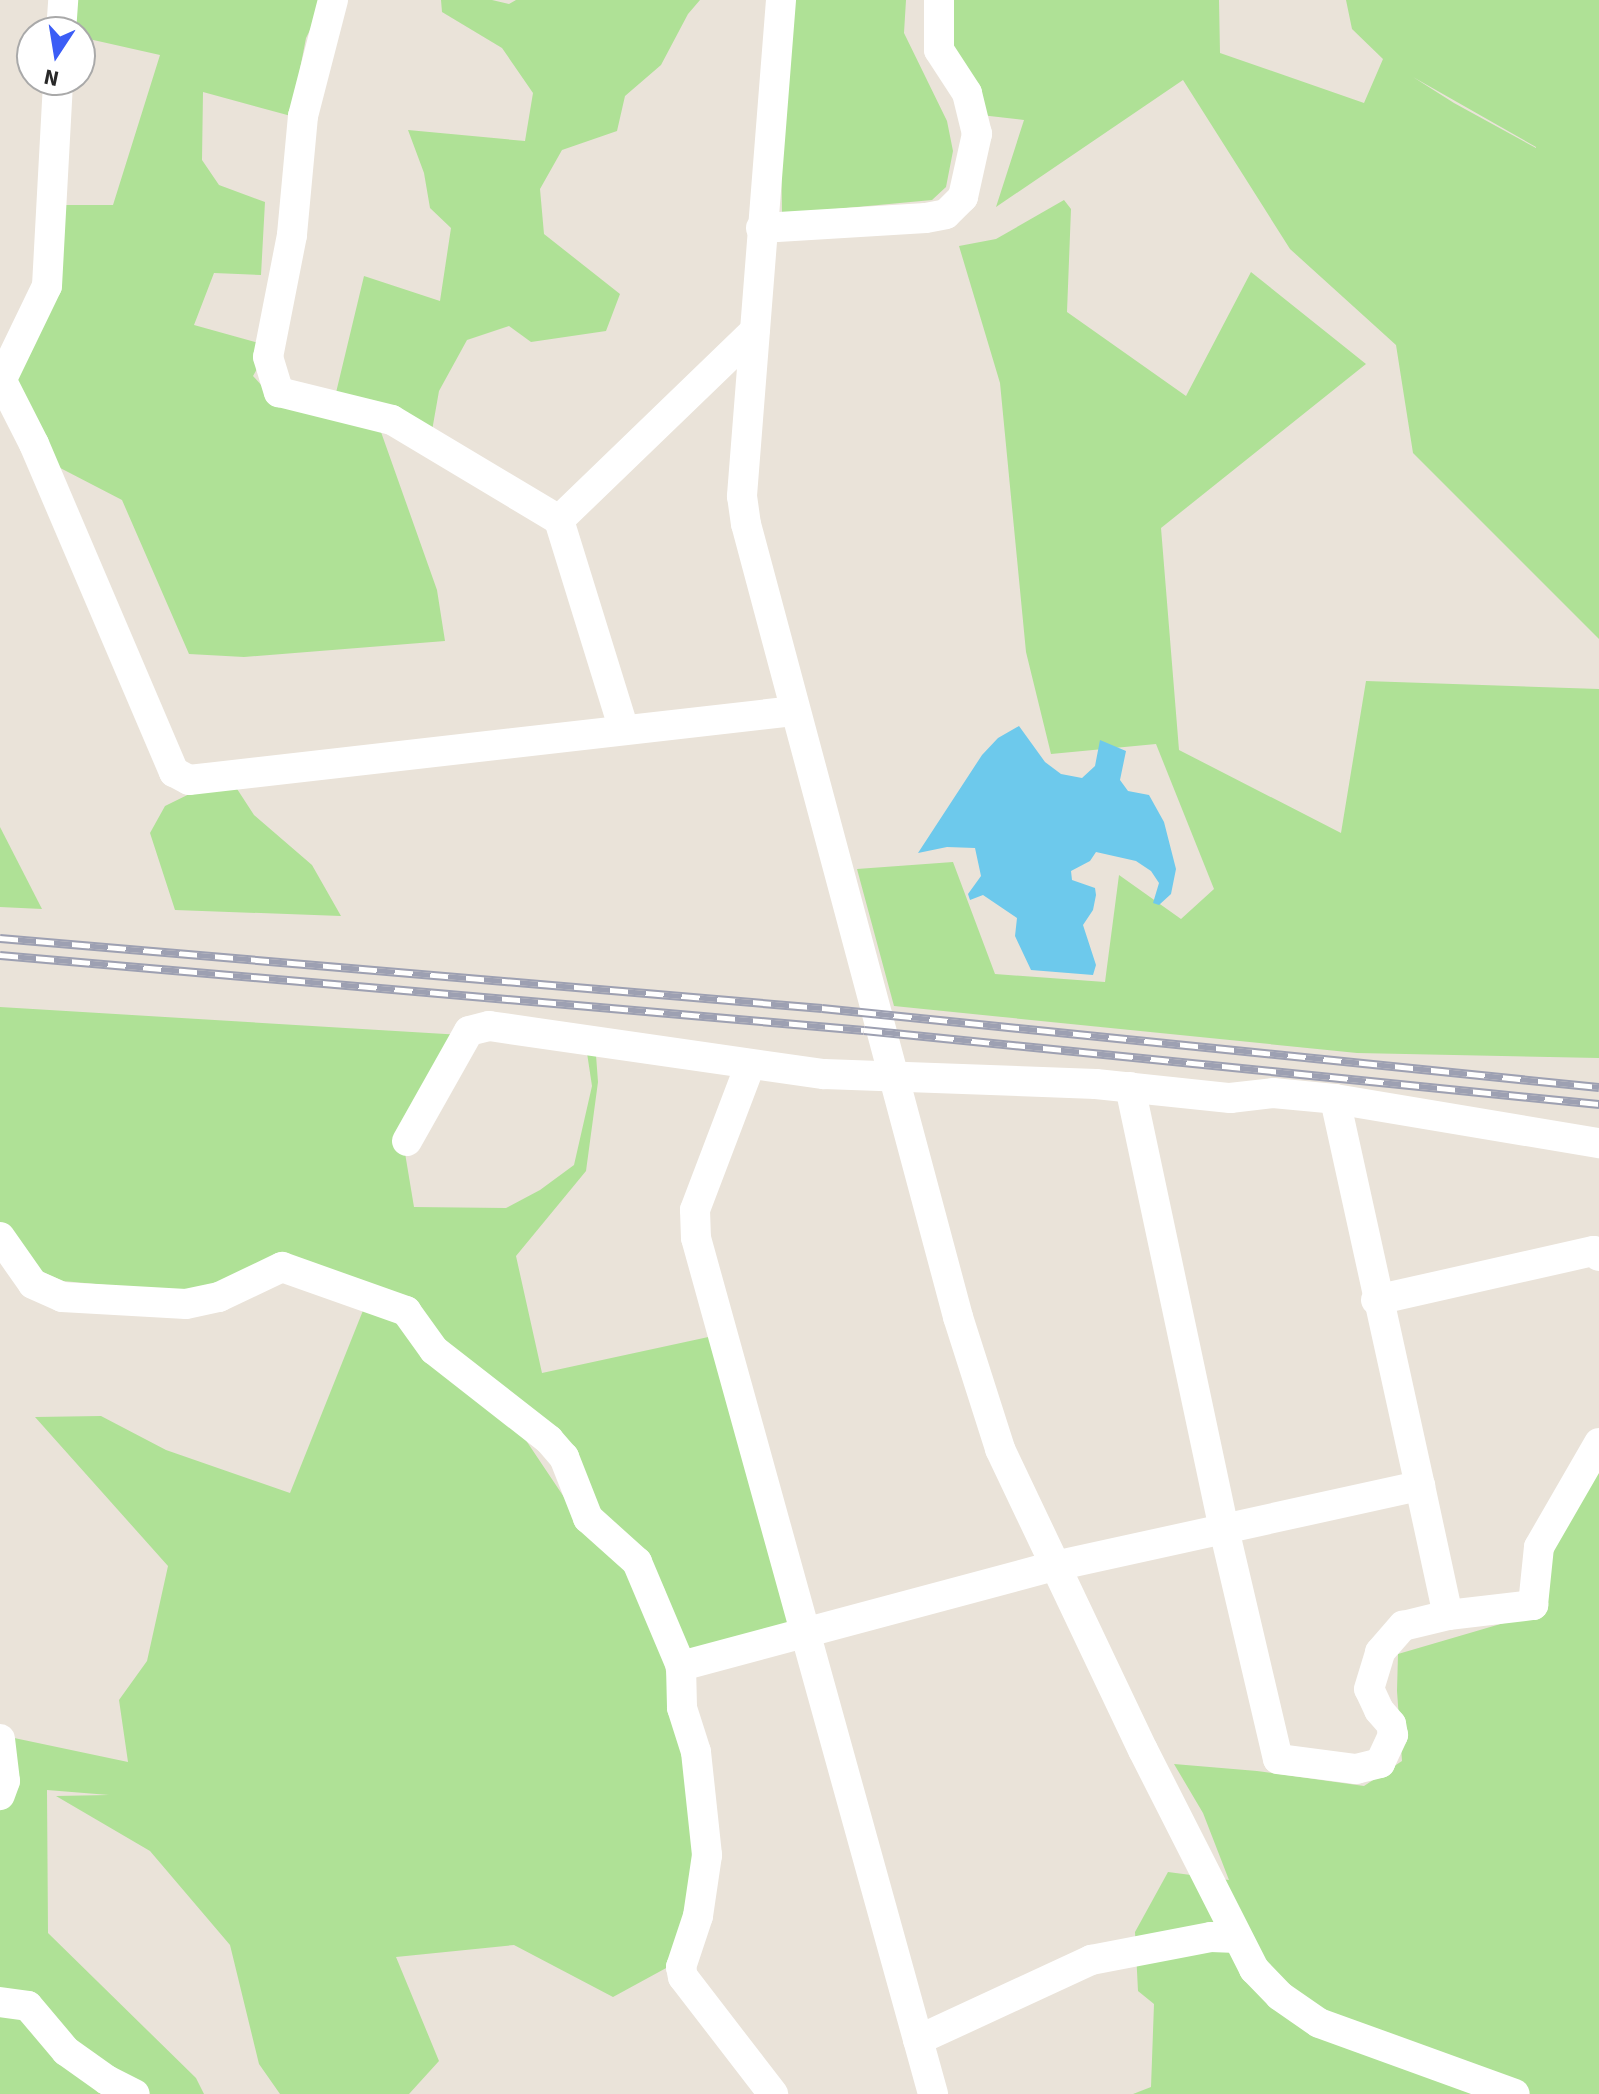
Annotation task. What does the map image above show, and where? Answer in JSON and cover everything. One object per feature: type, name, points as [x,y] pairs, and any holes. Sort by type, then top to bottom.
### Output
[{"type":"street","points":[[333,0],[303,116],[292,235],[268,357],[279,392],[392,420],[559,520],[624,730]]},
{"type":"street","points":[[781,0],[742,496],[746,524],[958,1317],[1000,1449],[1254,1969],[1280,1996],[1319,2023],[1515,2094]]},
{"type":"street","points":[[761,228],[926,218],[946,214],[963,197],[977,134],[967,93],[939,50],[939,0]]},
{"type":"street","points":[[57,96],[47,286],[1,378],[34,444],[174,772],[189,780],[795,711]]},
{"type":"street","points":[[559,520],[755,331]]},
{"type":"street","points":[[407,1141],[469,1031],[489,1026],[750,1065],[895,1079],[1130,1087],[1230,1098],[1273,1093],[1335,1099],[1599,1143]]},
{"type":"street","points":[[750,1065],[695,1210],[696,1238],[933,2094]]},
{"type":"street","points":[[1130,1087],[1224,1529],[1278,1759],[1356,1769],[1380,1763],[1393,1735],[1391,1724],[1379,1710],[1369,1689],[1380,1652],[1403,1626],[1448,1615],[1533,1605],[1539,1547],[1599,1443]]},
{"type":"street","points":[[1335,1099],[1376,1300],[1448,1615]]},
{"type":"street","points":[[0,1237],[33,1284],[62,1297],[186,1304],[219,1297],[282,1267],[406,1311],[434,1350],[549,1440],[564,1457],[588,1518],[637,1562],[681,1666],[682,1708],[696,1752],[707,1855],[698,1916],[681,1967],[683,1977],[773,2094]]},
{"type":"street","points":[[1376,1300],[1594,1251],[1599,1256]]},
{"type":"street","points":[[681,1666],[1055,1566],[1420,1486]]},
{"type":"street","points":[[0,1739],[5,1781],[0,1795]]},
{"type":"street","points":[[918,2040],[1091,1960],[1211,1937],[1237,1938]]},
{"type":"street","points":[[0,2002],[28,2006],[66,2051],[107,2080],[135,2094]]},
{"type":"green space","points":[[63,0],[325,0],[306,38],[291,116],[203,92],[202,160],[219,185],[265,202],[261,275],[214,273],[194,325],[270,346],[253,376],[280,406],[381,432],[437,590],[445,641],[244,657],[189,654],[122,500],[39,457],[2,379],[58,292],[51,205],[113,205],[160,55],[96,41],[96,16],[62,16]]},
{"type":"green space","points":[[441,0],[492,0],[509,4],[516,0],[700,0],[688,14],[661,65],[625,96],[617,131],[562,150],[540,189],[544,234],[620,294],[606,331],[531,342],[509,326],[467,340],[439,391],[430,442],[334,401],[364,276],[440,301],[451,228],[430,208],[424,173],[408,130],[525,141],[533,93],[502,48],[442,12]]},
{"type":"green space","points":[[791,0],[906,0],[904,33],[947,121],[953,151],[946,187],[932,200],[782,214],[781,143]]},
{"type":"green space","points":[[940,0],[1219,0],[1220,53],[1364,103],[1383,59],[1352,29],[1346,0],[1599,0],[1599,639],[1413,453],[1396,345],[1290,249],[1183,80],[996,207],[1024,120],[972,114]],"holes":[[[1413,77],[1536,147],[1454,103]]]},
{"type":"green space","points":[[1064,200],[1071,209],[1067,312],[1186,396],[1251,272],[1366,364],[1161,528],[1179,750],[1341,833],[1366,681],[1599,689],[1599,1058],[1357,1053],[894,1006],[857,869],[953,862],[995,974],[1105,982],[1119,875],[1181,919],[1214,889],[1156,744],[1051,754],[1026,652],[1000,383],[959,246],[996,239]]},
{"type":"green space","points":[[228,775],[254,815],[312,865],[341,916],[175,910],[150,833],[165,806]]},
{"type":"green space","points":[[0,827],[42,909],[0,907]]},
{"type":"green space","points":[[0,1007],[462,1035],[401,1129],[414,1207],[506,1208],[540,1190],[574,1165],[592,1086],[587,1053],[596,1055],[598,1082],[586,1171],[516,1256],[542,1373],[713,1336],[791,1627],[687,1655],[664,1588],[648,1559],[598,1510],[489,1385],[582,1524],[629,1575],[661,1646],[702,1854],[668,1967],[613,1997],[514,1945],[396,1957],[439,2061],[409,2094],[280,2094],[259,2064],[230,1945],[150,1851],[56,1796],[109,1795],[47,1790],[48,1933],[196,2078],[204,2094],[0,2094],[0,1735],[128,1762],[119,1700],[147,1661],[168,1566],[35,1417],[101,1416],[166,1450],[290,1493],[364,1308],[283,1267],[193,1293],[63,1281],[0,1253]]},
{"type":"green space","points":[[1599,1438],[1599,2094],[1133,2094],[1151,2087],[1154,2004],[1138,1991],[1135,1932],[1168,1872],[1229,1880],[1203,1813],[1174,1764],[1257,1771],[1364,1786],[1402,1761],[1398,1654],[1521,1618]]},
{"type":"water","points":[[1019,726],[1045,762],[1061,774],[1082,778],[1095,766],[1100,740],[1126,751],[1120,780],[1128,791],[1149,795],[1164,822],[1176,869],[1171,894],[1159,905],[1153,903],[1159,883],[1151,871],[1136,861],[1096,852],[1090,861],[1071,871],[1072,880],[1095,888],[1093,910],[1083,925],[1096,965],[1093,975],[1031,970],[1015,936],[1017,918],[983,895],[970,900],[968,894],[981,876],[975,848],[947,847],[918,853],[982,755],[998,738]]},
{"type":"railway","points":[[0,938],[822,1008],[1599,1087]]},
{"type":"railway","points":[[0,955],[864,1030],[1599,1104]]}]
